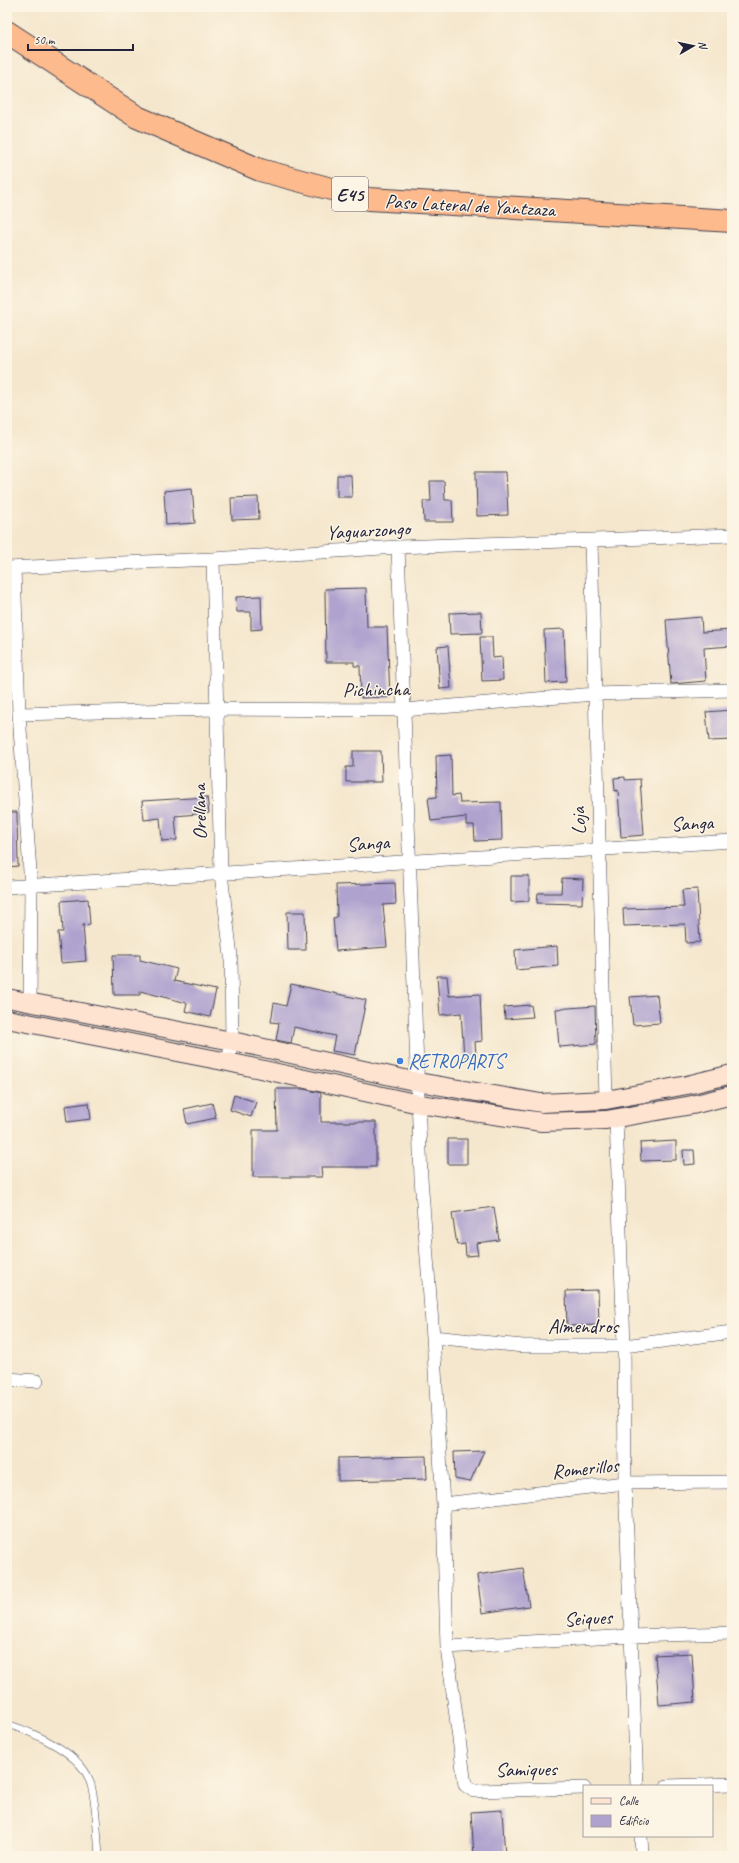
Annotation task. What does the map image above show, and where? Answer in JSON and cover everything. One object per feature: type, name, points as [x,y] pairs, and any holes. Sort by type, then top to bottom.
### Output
[{"type":"highway","name":"Paso Lateral de Yantzaza","points":[[7,32],[138,117],[260,170],[369,200],[732,221]]},
{"type":"main road","points":[[7,998],[232,1041],[418,1082],[541,1103],[606,1100],[687,1085],[732,1074]]},
{"type":"main road","points":[[7,1019],[228,1062],[419,1104],[542,1122],[616,1118],[692,1105],[732,1095]]},
{"type":"street","name":"Yaguarzongo","points":[[11,568],[213,559],[398,548],[732,535]]},
{"type":"street","name":"Loja","points":[[591,541],[606,1100]]},
{"type":"street","points":[[398,548],[421,1178],[433,1337],[443,1504],[447,1646]]},
{"type":"street","name":"Orellana","points":[[213,559],[221,874],[231,956],[232,1041],[228,1062]]},
{"type":"street","points":[[11,568],[31,886],[30,1003]]},
{"type":"street","name":"Pichincha","points":[[19,714],[217,709],[404,710],[595,694],[732,690]]},
{"type":"street","name":"Sanga","points":[[7,887],[599,848],[732,841]]},
{"type":"street","points":[[616,1118],[624,1346],[625,1483],[637,1785]]},
{"type":"street","name":"Almendros","points":[[433,1337],[524,1346],[624,1346],[732,1332]]},
{"type":"street","points":[[7,1379],[37,1381]]},
{"type":"street","name":"Romerillos","points":[[443,1504],[625,1483],[732,1482]]},
{"type":"street","name":"Seiques","points":[[447,1646],[630,1636],[732,1633]]},
{"type":"street","name":"Samiques","points":[[447,1646],[465,1785],[474,1791],[583,1788]]},
{"type":"street","points":[[700,1785],[732,1784]]},
{"type":"street","points":[[641,1837],[642,1856]]},
{"type":"lane","points":[[7,1724],[60,1747],[74,1757],[82,1767],[92,1786],[99,1856]]},
{"type":"building","points":[[476,472],[506,472],[508,515],[477,516]]},
{"type":"building","points":[[337,475],[351,475],[352,497],[337,497]]},
{"type":"building","points":[[430,481],[444,481],[445,500],[452,500],[453,522],[424,522],[423,501],[431,501]]},
{"type":"building","points":[[192,488],[195,523],[166,525],[164,491]]},
{"type":"building","points":[[258,497],[259,519],[232,520],[231,498]]},
{"type":"building","points":[[366,588],[367,627],[387,627],[390,697],[361,698],[360,666],[354,666],[354,662],[326,662],[325,589]]},
{"type":"building","points":[[261,596],[262,629],[251,630],[251,612],[237,612],[236,597]]},
{"type":"building","points":[[481,612],[482,633],[450,634],[449,613]]},
{"type":"building","points":[[701,617],[702,632],[732,630],[732,646],[704,648],[706,681],[671,684],[666,620]]},
{"type":"building","points":[[564,629],[566,682],[546,683],[544,630]]},
{"type":"building","points":[[480,637],[492,637],[493,658],[502,657],[503,680],[482,681]]},
{"type":"building","points":[[448,646],[451,688],[440,689],[437,647]]},
{"type":"building","points":[[732,710],[732,740],[709,741],[706,712]]},
{"type":"building","points":[[353,751],[381,751],[382,782],[346,782],[346,767],[353,767]]},
{"type":"building","points":[[451,755],[452,796],[459,795],[460,803],[501,802],[502,840],[475,841],[474,825],[466,825],[466,817],[431,821],[428,798],[437,797],[436,756]]},
{"type":"building","points":[[625,777],[625,780],[640,779],[644,835],[621,837],[618,790],[615,791],[614,778]]},
{"type":"building","points":[[207,797],[209,813],[175,816],[177,840],[162,841],[160,818],[144,820],[142,801]]},
{"type":"building","points":[[7,812],[17,812],[18,866],[7,867]]},
{"type":"building","points":[[511,876],[529,876],[529,901],[511,902]]},
{"type":"building","points":[[562,878],[583,879],[582,904],[537,903],[538,893],[561,893]]},
{"type":"building","points":[[395,883],[396,904],[383,905],[387,947],[336,951],[333,918],[337,917],[336,885]]},
{"type":"building","points":[[697,889],[700,942],[686,943],[685,924],[624,926],[623,909],[684,907],[682,890]]},
{"type":"building","points":[[88,899],[90,924],[83,925],[86,961],[61,963],[58,932],[63,932],[61,901]]},
{"type":"building","points":[[287,912],[305,912],[306,950],[288,950]]},
{"type":"building","points":[[557,946],[558,966],[516,970],[515,950]]},
{"type":"building","points":[[113,955],[140,955],[140,960],[177,969],[174,981],[216,990],[210,1017],[185,1011],[187,1003],[140,991],[140,995],[114,995]]},
{"type":"building","points":[[437,976],[447,976],[449,996],[480,994],[482,1041],[475,1042],[476,1056],[464,1057],[461,1013],[440,1015]]},
{"type":"building","points":[[291,984],[366,1000],[355,1055],[332,1051],[335,1036],[294,1027],[291,1043],[276,1040],[279,1023],[271,1022],[274,1003],[286,1006]]},
{"type":"building","points":[[657,995],[660,1023],[633,1025],[630,997]]},
{"type":"building","points":[[531,1005],[533,1017],[505,1019],[504,1007]]},
{"type":"building","points":[[595,1006],[596,1044],[559,1047],[556,1009]]},
{"type":"building","points":[[276,1089],[304,1089],[321,1093],[321,1122],[376,1122],[376,1167],[321,1167],[322,1177],[253,1177],[253,1130],[277,1130]]},
{"type":"building","points":[[234,1095],[256,1102],[251,1117],[230,1110]]},
{"type":"building","points":[[89,1103],[91,1119],[67,1122],[65,1106]]},
{"type":"building","points":[[212,1103],[216,1118],[187,1124],[184,1109]]},
{"type":"building","points":[[448,1139],[467,1139],[467,1164],[448,1164]]},
{"type":"building","points":[[676,1141],[676,1160],[641,1161],[640,1143]]},
{"type":"building","points":[[683,1150],[694,1150],[695,1164],[684,1165]]},
{"type":"building","points":[[494,1207],[499,1240],[476,1243],[478,1255],[466,1256],[465,1244],[457,1245],[452,1213]]},
{"type":"building","points":[[598,1290],[599,1325],[567,1326],[566,1291]]},
{"type":"building","points":[[484,1451],[470,1482],[455,1479],[454,1452]]},
{"type":"building","points":[[426,1456],[427,1479],[338,1481],[338,1458]]},
{"type":"building","points":[[523,1568],[529,1606],[482,1613],[477,1575]]},
{"type":"building","points":[[692,1653],[695,1702],[659,1705],[655,1655]]},
{"type":"building","points":[[502,1810],[505,1856],[474,1856],[471,1812]]},
{"type":"place","name":"RETROPARTS","points":[[400,1061]]}]
